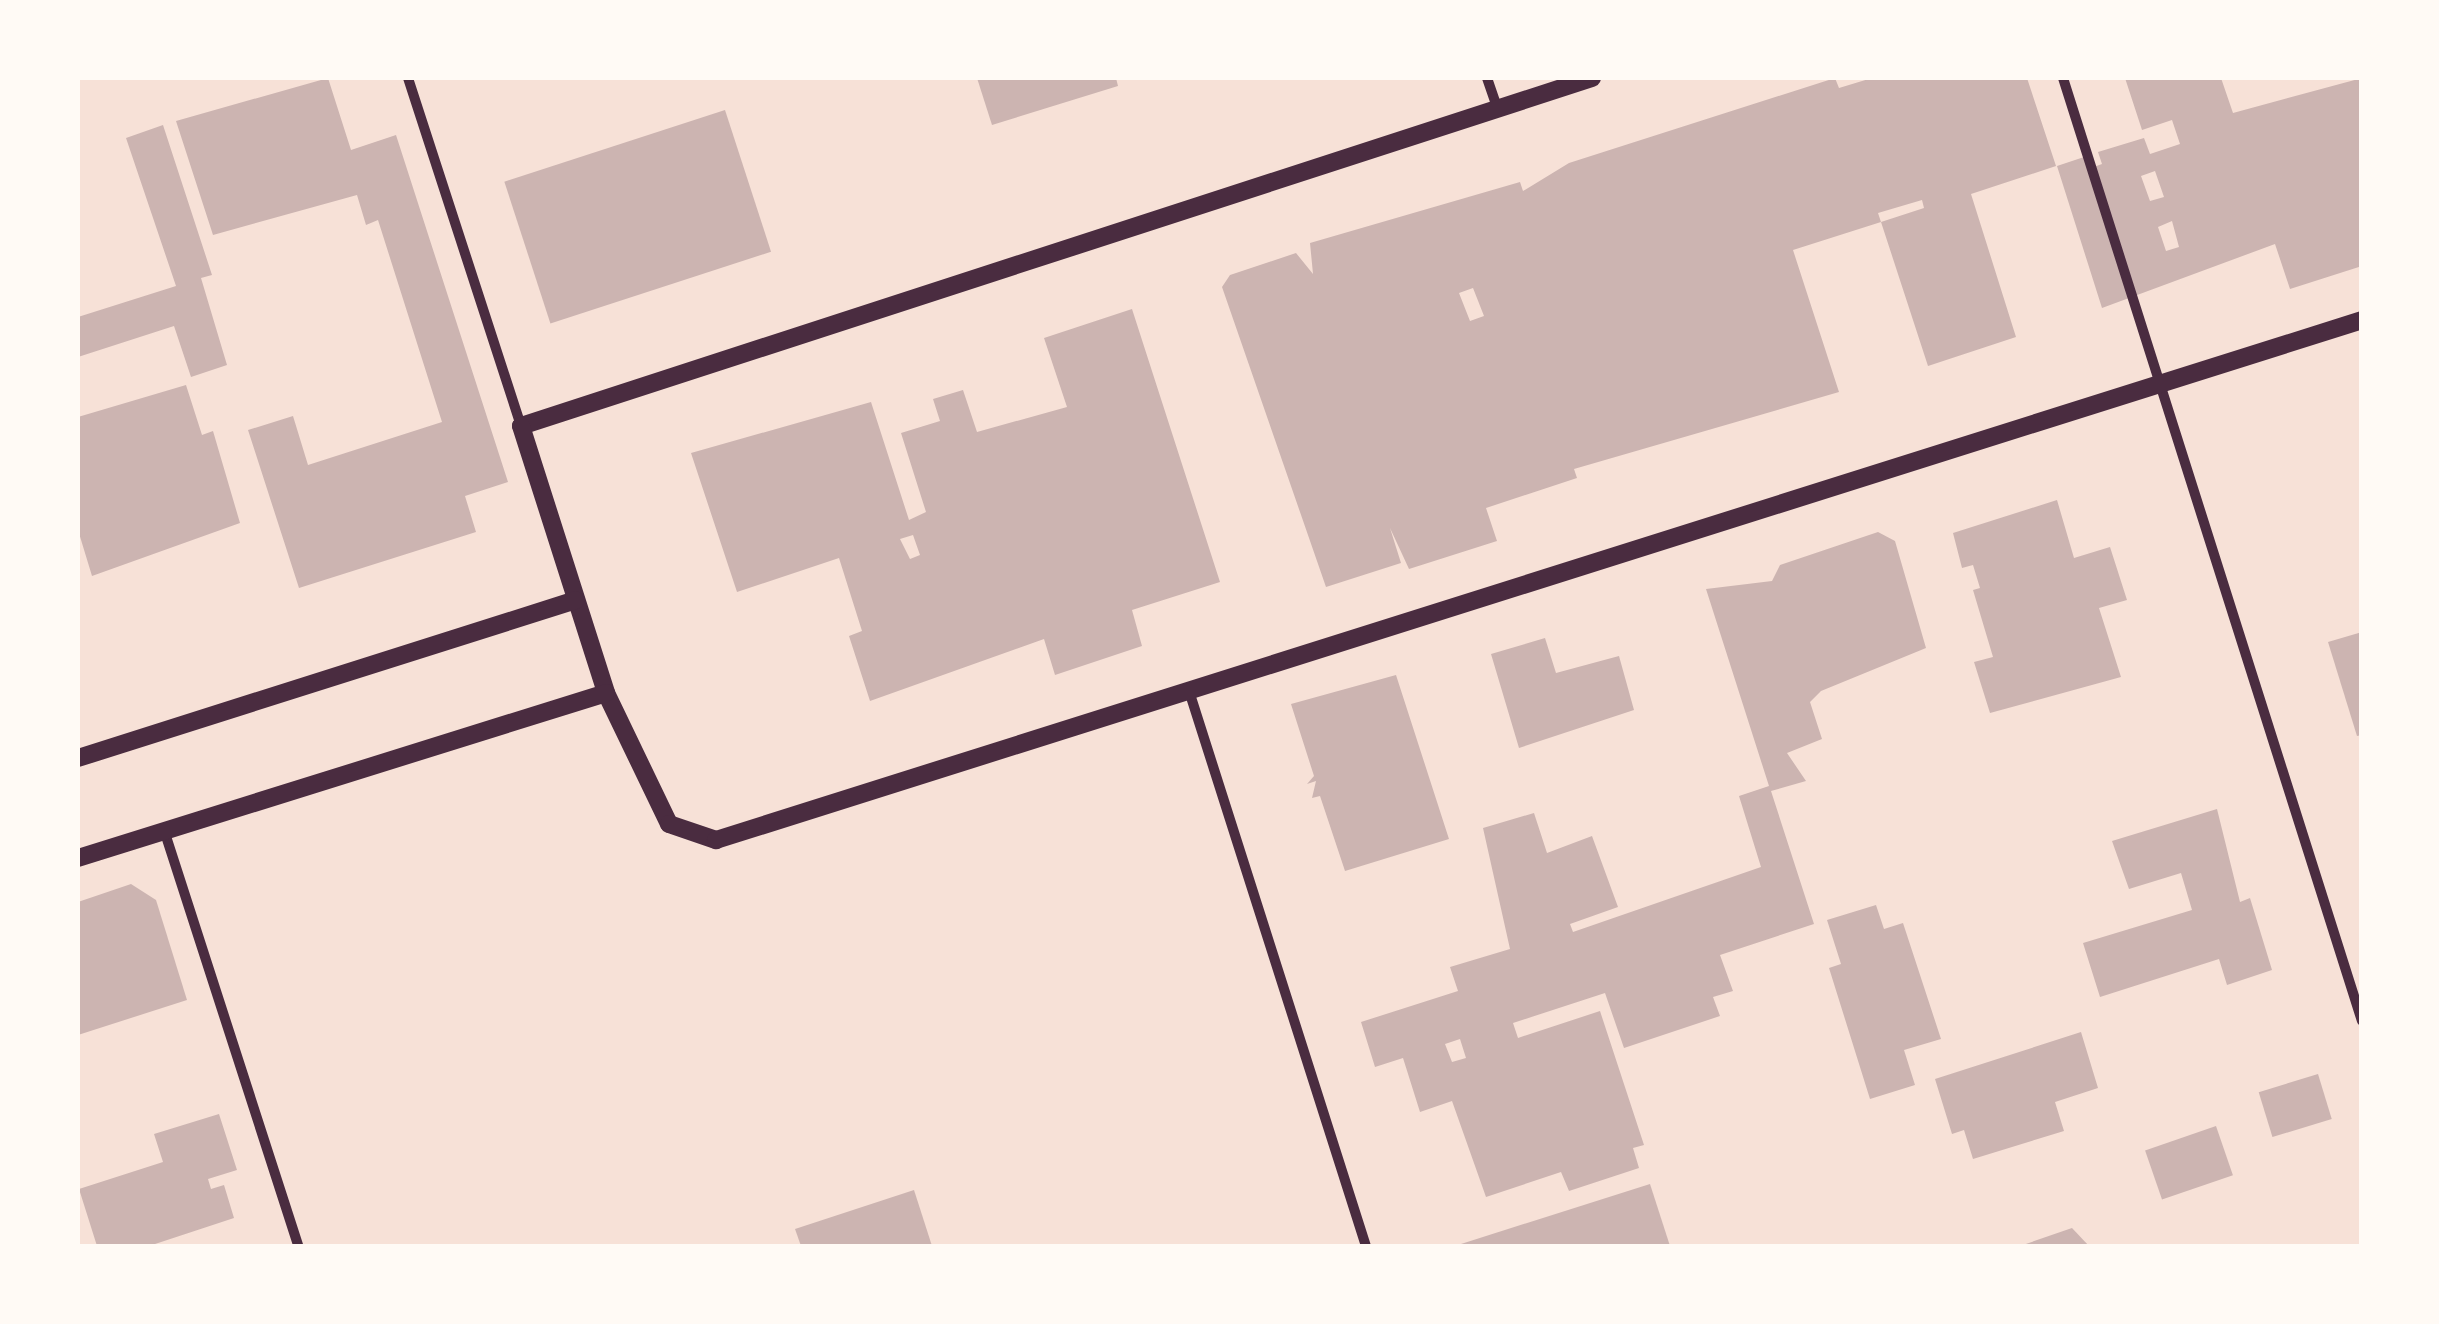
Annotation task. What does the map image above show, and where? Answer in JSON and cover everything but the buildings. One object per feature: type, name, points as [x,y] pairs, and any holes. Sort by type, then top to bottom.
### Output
[{"type":"street","points":[[408,78],[606,693],[670,824],[716,840],[1190,694],[2362,320]]},
{"type":"street","points":[[1487,78],[1497,107]]},
{"type":"street","points":[[521,426],[1592,78]]},
{"type":"street","points":[[2063,78],[2157,387],[2362,1022]]},
{"type":"street","points":[[78,758],[576,600]]},
{"type":"street","points":[[78,858],[606,693]]},
{"type":"street","points":[[1190,694],[1366,1246]]},
{"type":"street","points":[[164,830],[298,1246]]}]
